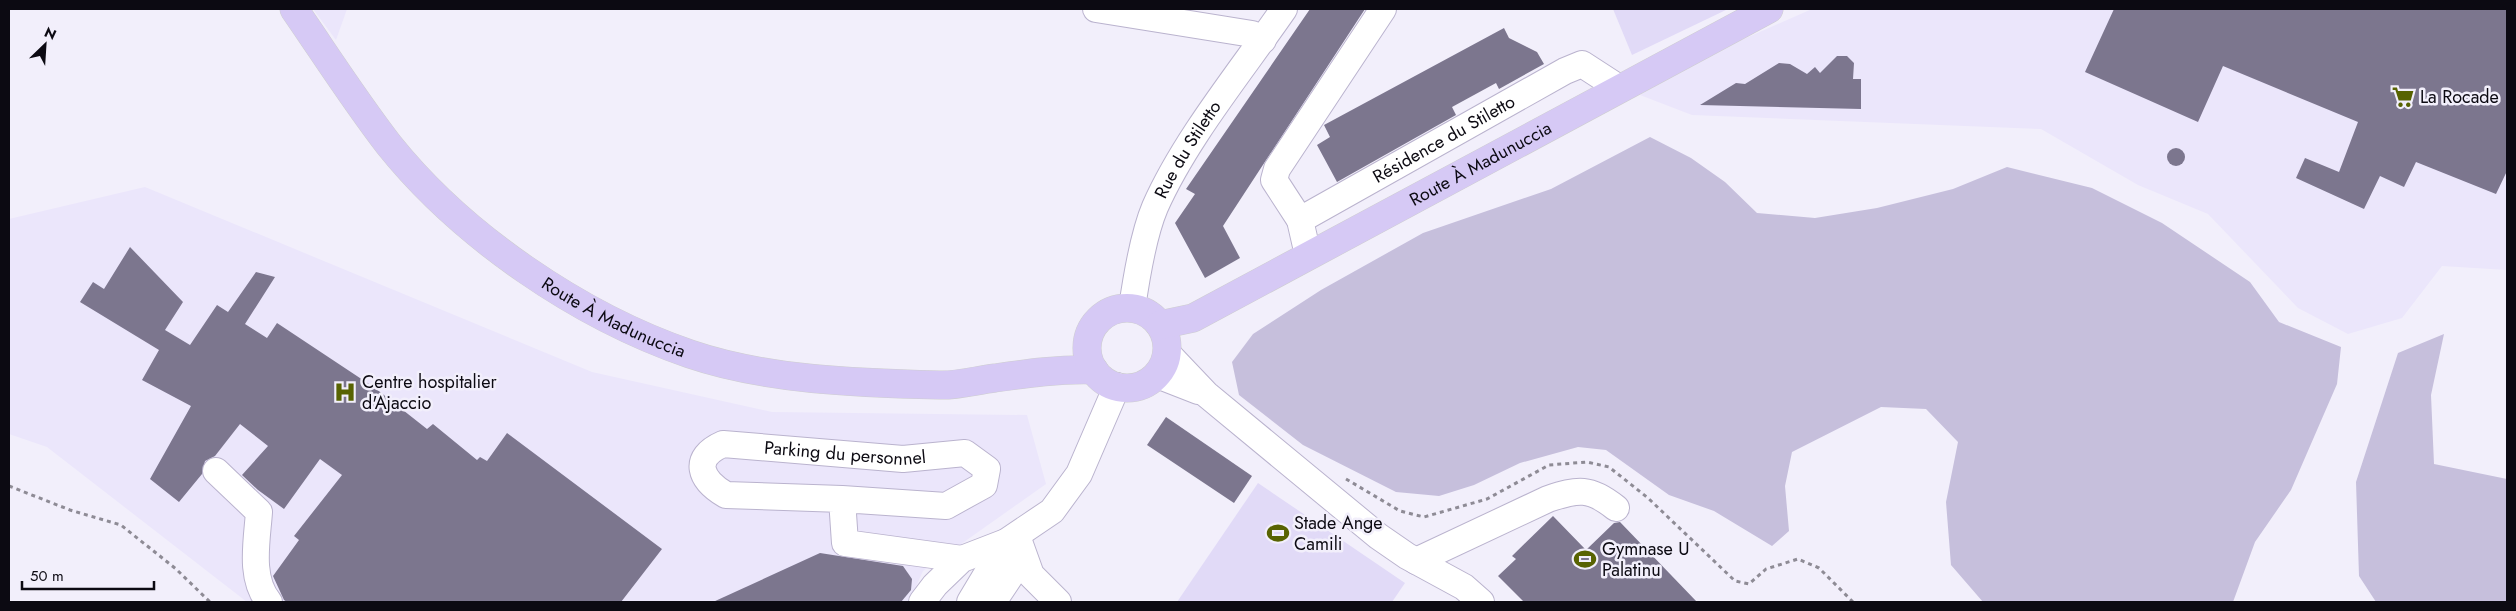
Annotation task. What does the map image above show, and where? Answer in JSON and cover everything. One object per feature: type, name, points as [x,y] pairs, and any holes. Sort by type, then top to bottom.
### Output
[{"type":"main road","name":"Route À Madunuccia","points":[[294,9],[390,145],[440,200],[521,267],[561,293],[635,332],[690,354],[760,371],[852,383],[943,385],[1054,369],[1091,358]]},
{"type":"main road","name":"Route À Madunuccia","points":[[1162,349],[1193,318],[1769,9]]},
{"type":"main road","points":[[1132,308],[1143,311],[1162,349],[1138,386],[1117,386],[1108,383],[1091,358],[1090,333],[1096,322],[1106,313],[1132,308]]},
{"type":"street","points":[[1096,9],[1252,34],[1263,40]]},
{"type":"street","name":"Rue du Stiletto","points":[[1132,308],[1136,280],[1154,209],[1181,158],[1284,9]]},
{"type":"street","points":[[1308,255],[1300,220],[1274,180],[1277,169],[1383,9]]},
{"type":"street","name":"Résidence du Stiletto","points":[[1300,220],[1565,71],[1582,64],[1619,88]]},
{"type":"street","points":[[1162,349],[1206,394],[1378,536],[1416,562],[1464,587],[1481,602]]},
{"type":"street","points":[[922,602],[935,585],[962,559],[1012,539],[1052,511],[1079,474],[1117,386]]},
{"type":"street","name":"Parking du personnel","points":[[723,444],[903,459],[964,453],[987,469],[984,485],[946,506],[842,498],[726,495],[712,487],[703,471],[704,459],[711,449],[723,444]]},
{"type":"street","points":[[216,471],[259,512],[255,567],[261,592],[269,602]]},
{"type":"street","points":[[1416,562],[1548,499],[1569,492],[1593,493],[1616,508]]},
{"type":"street","points":[[842,498],[844,543],[962,559]]},
{"type":"street","points":[[1012,539],[1031,574],[1054,601]]},
{"type":"street","points":[[970,602],[1012,539]]},
{"type":"street","points":[[993,602],[1019,563],[1012,539]]},
{"type":"path","points":[[9,486],[70,510],[121,524],[176,569],[210,602]]},
{"type":"shaded area","points":[[313,9],[347,9],[336,40]]},
{"type":"shaded area","points":[[1613,9],[1728,9],[1632,55]]},
{"type":"shaded area","points":[[1812,9],[2507,9],[2507,270],[2442,266],[2402,318],[2348,334],[2298,308],[2208,214],[2138,185],[2041,129],[1692,115],[1640,95],[1694,61]]},
{"type":"shaded area","points":[[1650,137],[1691,158],[1725,182],[1757,213],[1815,218],[1877,208],[1953,189],[2007,167],[2092,188],[2162,223],[2250,282],[2279,322],[2341,347],[2337,384],[2291,490],[2255,542],[2233,602],[1983,602],[1951,565],[1946,502],[1958,442],[1926,409],[1881,407],[1792,452],[1785,486],[1789,531],[1772,546],[1714,511],[1669,495],[1606,450],[1578,447],[1520,463],[1474,485],[1439,496],[1396,492],[1303,445],[1239,395],[1232,362],[1253,334],[1321,290],[1423,233],[1551,189]]},
{"type":"shaded area","name":"Centre hospitalier d'Ajaccio","points":[[145,187],[592,372],[772,412],[1027,415],[1046,484],[923,571],[909,602],[247,602],[47,447],[9,434],[9,219]]},
{"type":"shaded area","points":[[2444,334],[2431,395],[2434,464],[2507,479],[2507,602],[2376,602],[2359,576],[2356,482],[2398,353]]},
{"type":"shaded area","name":"Stade Ange Camili","points":[[1258,483],[1405,583],[1392,602],[1177,602]]},
{"type":"building","points":[[1310,9],[1365,9],[1223,226],[1240,258],[1205,278],[1175,223],[1195,194],[1186,189]]},
{"type":"building","name":"La Rocade","points":[[2114,9],[2507,9],[2507,171],[2496,194],[2416,162],[2404,187],[2380,176],[2364,209],[2296,178],[2305,158],[2339,172],[2358,122],[2223,66],[2198,122],[2085,72]]},
{"type":"building","points":[[1504,28],[1509,38],[1537,52],[1544,64],[1499,89],[1496,83],[1452,107],[1456,115],[1337,182],[1317,145],[1330,137],[1324,125]]},
{"type":"building","points":[[1837,56],[1847,56],[1854,63],[1853,79],[1861,79],[1861,109],[1700,105],[1736,83],[1745,84],[1779,63],[1790,64],[1807,74],[1815,67],[1820,73]]},
{"type":"building","points":[[2176,148],[2182,151],[2185,157],[2182,163],[2176,166],[2170,163],[2167,157],[2170,151]]},
{"type":"building","points":[[130,247],[183,302],[165,330],[190,345],[217,305],[228,312],[256,272],[275,277],[245,324],[267,338],[277,323],[375,388],[427,429],[433,424],[477,460],[480,457],[487,461],[507,433],[662,549],[621,602],[287,602],[284,600],[273,576],[299,540],[294,536],[342,475],[320,459],[284,509],[258,490],[242,475],[268,446],[240,424],[215,456],[205,461],[202,474],[179,502],[150,479],[191,406],[142,380],[159,350],[80,302],[93,282],[104,289]]},
{"type":"building","points":[[1166,417],[1252,476],[1234,503],[1147,445]]},
{"type":"building","name":"Gymnase U Palatinu","points":[[1553,516],[1586,550],[1614,523],[1620,522],[1697,602],[1524,602],[1498,576],[1516,559],[1512,556]]},
{"type":"building","points":[[820,553],[903,566],[912,579],[911,590],[901,602],[713,602]]},
{"type":"place","name":"La Rocade","points":[[2403,97]]},
{"type":"place","name":"Centre hospitalier d'Ajaccio","points":[[345,392]]},
{"type":"place","name":"Stade Ange Camili","points":[[1278,533]]},
{"type":"place","name":"Gymnase U Palatinu","points":[[1585,559]]}]
